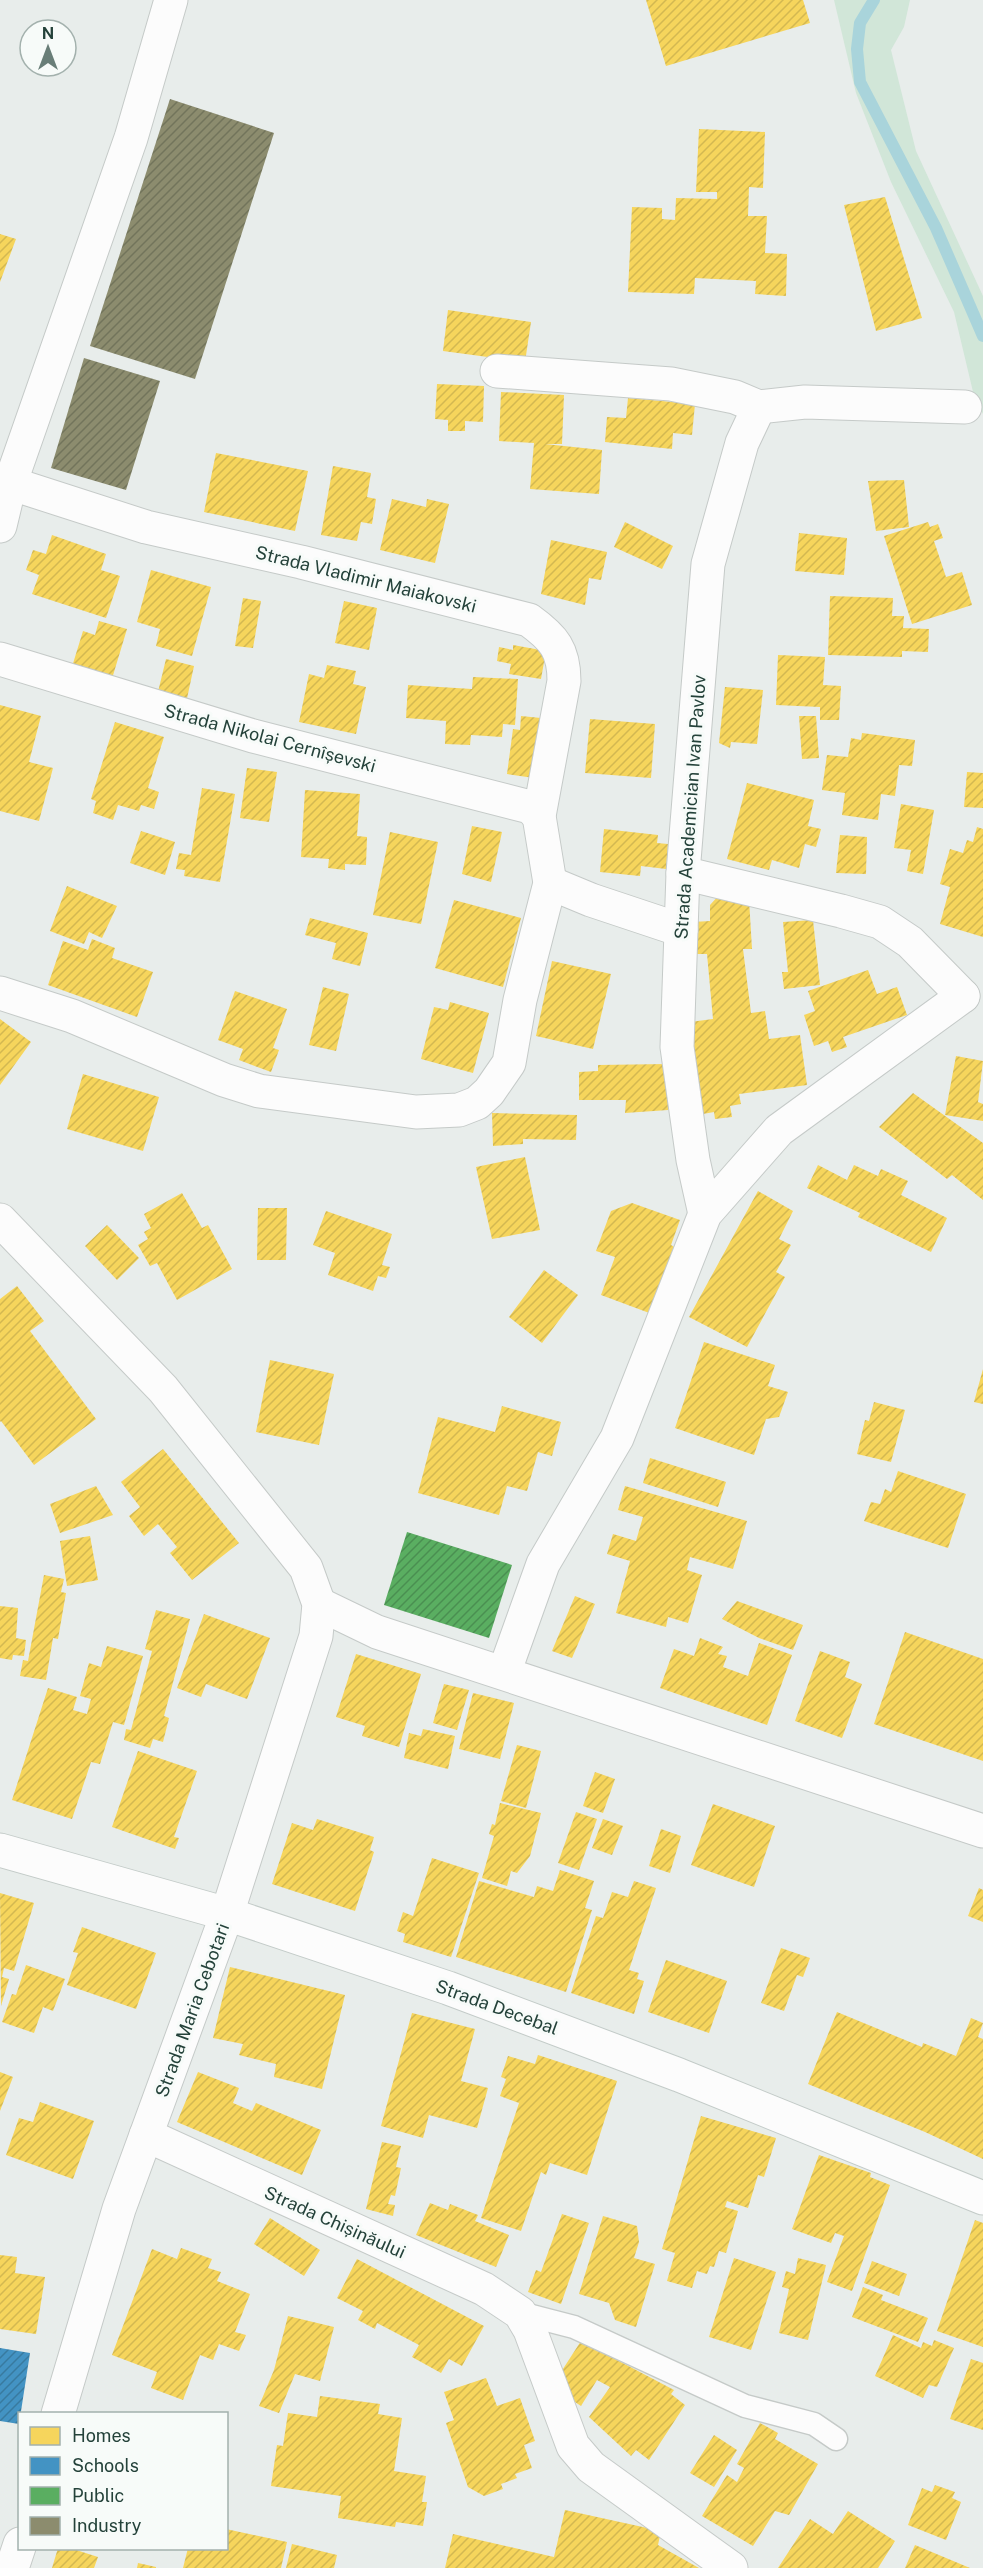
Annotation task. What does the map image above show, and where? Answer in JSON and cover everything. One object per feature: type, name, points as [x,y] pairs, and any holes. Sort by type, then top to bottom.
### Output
[{"type":"street","points":[[0,526],[5,482],[131,138],[171,0]]},
{"type":"street","points":[[498,371],[671,384],[735,397],[759,407],[805,402],[965,407]]},
{"type":"street","name":"Strada Academician Ivan Pavlov","points":[[705,1214],[693,1160],[677,1047],[682,873],[708,564],[742,443],[759,407]]},
{"type":"street","name":"Strada Vladimir Maiakovski","points":[[5,482],[146,527],[302,561],[529,620],[546,632],[558,647],[564,662],[564,681],[539,816],[550,883]]},
{"type":"street","name":"Strada Nikolai Cernîșevski","points":[[0,659],[253,736],[530,807],[539,816]]},
{"type":"street","points":[[504,1673],[543,1564],[617,1438],[705,1214],[779,1130],[973,996],[910,942],[880,922],[682,873]]},
{"type":"street","points":[[0,993],[72,1016],[224,1080],[259,1091],[416,1112],[459,1110],[477,1103],[489,1092],[509,1063],[520,1000],[550,883],[591,900],[681,930]]},
{"type":"street","points":[[0,1221],[163,1389],[306,1568],[319,1604],[378,1632],[983,1831]]},
{"type":"street","name":"Strada Maria Cebotari","points":[[59,2412],[119,2210],[227,1914],[316,1636],[319,1604]]},
{"type":"street","name":"Strada Decebal","points":[[0,1850],[227,1914],[448,1988],[679,2075],[983,2198]]},
{"type":"street","name":"Strada Chișinăului","points":[[146,2136],[484,2289],[520,2313],[530,2330],[573,2446],[591,2467],[731,2568]]},
{"type":"street","points":[[12,2568],[18,2550]]},
{"type":"lane","name":"Strada Chișinăului","points":[[520,2313],[573,2326],[745,2406],[814,2424],[836,2439]]},
{"type":"green space","points":[[834,0],[910,0],[904,27],[891,50],[916,151],[983,296],[983,414],[974,396],[954,312],[891,182],[856,93]]},
{"type":"building: Homes","points":[[646,0],[803,0],[810,23],[666,66]]},
{"type":"building: Homes","points":[[699,129],[765,132],[763,188],[749,187],[748,216],[767,216],[765,253],[787,254],[786,296],[755,294],[756,281],[695,278],[694,294],[628,292],[632,207],[662,208],[662,219],[675,220],[676,198],[717,199],[717,192],[696,192]]},
{"type":"building: Homes","points":[[885,197],[922,318],[876,331],[844,205]]},
{"type":"building: Homes","points":[[0,234],[16,239],[0,282]]},
{"type":"building: Homes","points":[[448,310],[531,322],[525,362],[443,351]]},
{"type":"building: Homes","points":[[437,384],[484,386],[483,422],[465,421],[465,431],[448,431],[448,420],[435,419]]},
{"type":"building: Homes","points":[[501,392],[564,395],[562,444],[545,444],[602,450],[599,494],[530,489],[534,443],[499,441]]},
{"type":"building: Homes","points":[[628,398],[695,404],[692,435],[673,433],[672,449],[605,442],[607,417],[626,418]]},
{"type":"building: Homes","points":[[216,453],[308,471],[295,531],[204,512]]},
{"type":"building: Homes","points":[[333,466],[371,473],[367,497],[376,499],[372,524],[361,522],[357,541],[321,535]]},
{"type":"building: Homes","points":[[904,480],[909,527],[876,531],[868,481]]},
{"type":"building: Homes","points":[[392,499],[426,507],[427,499],[449,504],[435,563],[380,550]]},
{"type":"building: Homes","points":[[625,522],[673,546],[662,569],[614,547]]},
{"type":"building: Homes","points":[[928,522],[930,527],[938,524],[943,538],[934,541],[946,577],[962,572],[972,605],[912,624],[884,536]]},
{"type":"building: Homes","points":[[799,533],[847,538],[844,575],[795,571]]},
{"type":"building: Homes","points":[[52,535],[106,554],[101,570],[120,576],[106,618],[32,594],[39,575],[26,570],[33,550],[46,554]]},
{"type":"building: Homes","points":[[551,540],[607,552],[601,580],[589,578],[585,605],[541,594]]},
{"type":"building: Homes","points":[[151,570],[211,587],[192,656],[156,646],[160,629],[137,622]]},
{"type":"building: Homes","points":[[830,596],[893,598],[892,616],[904,616],[903,628],[929,629],[928,652],[902,651],[902,657],[828,655]]},
{"type":"building: Homes","points":[[243,598],[261,601],[253,648],[235,646]]},
{"type":"building: Homes","points":[[344,601],[377,608],[369,650],[335,643]]},
{"type":"building: Homes","points":[[99,621],[127,629],[111,682],[71,670],[83,631],[95,635]]},
{"type":"building: Homes","points":[[513,645],[546,651],[541,679],[509,674],[511,664],[497,661],[499,647],[513,650]]},
{"type":"building: Homes","points":[[778,655],[825,657],[823,685],[841,686],[839,720],[820,720],[820,707],[776,705]]},
{"type":"building: Homes","points":[[166,659],[194,666],[186,703],[157,696]]},
{"type":"building: Homes","points":[[327,665],[356,671],[353,684],[366,687],[356,734],[299,722],[309,674],[324,678]]},
{"type":"building: Homes","points":[[473,677],[518,679],[515,725],[503,724],[502,737],[471,735],[470,745],[445,744],[446,721],[406,718],[408,685],[472,689]]},
{"type":"building: Homes","points":[[725,687],[763,690],[757,744],[731,742],[730,748],[719,743]]},
{"type":"building: Homes","points":[[0,705],[41,716],[29,762],[53,768],[39,821],[0,811]]},
{"type":"building: Homes","points":[[521,716],[541,718],[534,778],[507,774],[513,729],[520,730]]},
{"type":"building: Homes","points":[[799,716],[816,716],[819,758],[802,759]]},
{"type":"building: Homes","points":[[590,719],[655,724],[651,778],[585,773]]},
{"type":"building: Homes","points":[[115,722],[164,737],[148,788],[159,792],[154,809],[141,805],[139,811],[118,805],[113,820],[93,813],[96,801],[91,799]]},
{"type":"building: Homes","points":[[862,733],[915,740],[912,766],[899,765],[895,796],[881,794],[878,820],[842,815],[845,793],[822,790],[827,755],[848,757],[851,738],[861,740]]},
{"type":"building: Homes","points":[[247,768],[277,772],[269,822],[240,818]]},
{"type":"building: Homes","points":[[967,772],[983,773],[983,808],[964,807]]},
{"type":"building: Homes","points":[[747,783],[814,800],[808,826],[821,829],[816,847],[805,844],[799,868],[772,860],[769,870],[727,859]]},
{"type":"building: Homes","points":[[202,788],[235,794],[220,882],[184,876],[185,870],[176,869],[179,853],[191,855]]},
{"type":"building: Homes","points":[[305,790],[360,794],[357,836],[367,837],[366,865],[345,864],[345,870],[328,868],[329,859],[301,857]]},
{"type":"building: Homes","points":[[901,804],[934,810],[923,874],[907,871],[911,850],[894,848]]},
{"type":"building: Homes","points":[[472,826],[502,832],[491,882],[462,874]]},
{"type":"building: Homes","points":[[977,827],[983,829],[983,937],[940,924],[950,887],[940,884],[950,849],[963,853],[967,840],[973,842]]},
{"type":"building: Homes","points":[[604,829],[658,835],[657,843],[668,844],[666,869],[641,866],[640,876],[600,872]]},
{"type":"building: Homes","points":[[141,831],[175,842],[165,875],[130,863]]},
{"type":"building: Homes","points":[[390,832],[438,842],[421,924],[373,915]]},
{"type":"building: Homes","points":[[840,835],[867,837],[866,874],[836,873]]},
{"type":"building: Homes","points":[[67,886],[117,906],[102,938],[89,932],[84,944],[50,931]]},
{"type":"building: Homes","points":[[720,894],[749,899],[752,949],[743,949],[751,1013],[765,1011],[769,1039],[800,1035],[807,1085],[739,1094],[741,1104],[730,1106],[732,1117],[715,1119],[714,1112],[703,1114],[690,1022],[713,1019],[707,954],[695,954],[693,922],[710,921],[710,905]]},
{"type":"building: Homes","points":[[454,900],[521,918],[503,987],[435,968]]},
{"type":"building: Homes","points":[[310,918],[368,933],[360,966],[332,959],[336,943],[305,935]]},
{"type":"building: Homes","points":[[813,920],[820,985],[784,989],[782,972],[788,972],[783,922]]},
{"type":"building: Homes","points":[[92,939],[115,948],[112,958],[153,972],[137,1017],[48,985],[63,941],[88,950]]},
{"type":"building: Homes","points":[[552,961],[611,974],[593,1049],[536,1036]]},
{"type":"building: Homes","points":[[868,970],[877,994],[897,987],[907,1015],[843,1037],[847,1047],[832,1052],[828,1041],[814,1046],[804,1015],[815,1011],[808,991]]},
{"type":"building: Homes","points":[[323,987],[349,994],[336,1051],[309,1045]]},
{"type":"building: Homes","points":[[235,991],[287,1009],[273,1048],[279,1050],[271,1072],[239,1060],[243,1049],[218,1040]]},
{"type":"building: Homes","points":[[450,1002],[489,1013],[473,1073],[421,1059],[434,1007],[448,1010]]},
{"type":"building: Homes","points":[[0,1019],[31,1042],[0,1085]]},
{"type":"building: Homes","points":[[956,1056],[983,1061],[978,1102],[983,1104],[983,1121],[945,1115]]},
{"type":"building: Homes","points":[[667,1064],[668,1110],[625,1113],[626,1100],[579,1100],[579,1072],[598,1071],[598,1065]]},
{"type":"building: Homes","points":[[83,1074],[159,1097],[143,1151],[67,1129]]},
{"type":"building: Homes","points":[[913,1093],[983,1143],[983,1200],[952,1175],[947,1179],[879,1127]]},
{"type":"building: Homes","points":[[492,1113],[577,1115],[576,1140],[523,1139],[523,1144],[493,1146]]},
{"type":"building: Homes","points":[[525,1157],[540,1230],[492,1239],[476,1167]]},
{"type":"building: Homes","points":[[818,1165],[847,1180],[854,1165],[878,1176],[881,1169],[908,1181],[901,1195],[947,1218],[931,1252],[858,1217],[860,1213],[807,1188]]},
{"type":"building: Homes","points":[[758,1191],[793,1211],[779,1239],[791,1245],[776,1272],[785,1277],[747,1347],[689,1317]]},
{"type":"building: Homes","points":[[182,1193],[202,1228],[208,1225],[232,1269],[177,1300],[157,1263],[150,1266],[138,1245],[148,1239],[144,1232],[151,1228],[144,1214]]},
{"type":"building: Homes","points":[[632,1203],[680,1220],[671,1245],[676,1248],[652,1314],[601,1295],[615,1257],[596,1251],[611,1211]]},
{"type":"building: Homes","points":[[258,1208],[287,1208],[286,1260],[257,1260]]},
{"type":"building: Homes","points":[[326,1211],[392,1234],[382,1265],[390,1267],[386,1278],[378,1276],[373,1291],[328,1275],[335,1253],[313,1245]]},
{"type":"building: Homes","points":[[107,1225],[139,1258],[117,1280],[85,1246]]},
{"type":"building: Homes","points":[[544,1270],[578,1295],[542,1343],[509,1317]]},
{"type":"building: Homes","points":[[17,1286],[44,1321],[30,1331],[96,1419],[34,1465],[0,1422],[0,1299]]},
{"type":"building: Homes","points":[[704,1342],[775,1365],[768,1386],[788,1392],[779,1417],[766,1419],[754,1455],[675,1428]]},
{"type":"building: Homes","points":[[270,1360],[334,1374],[319,1445],[256,1432]]},
{"type":"building: Homes","points":[[983,1369],[983,1404],[974,1402]]},
{"type":"building: Homes","points":[[874,1402],[905,1410],[891,1462],[857,1454],[865,1420],[869,1421]]},
{"type":"building: Homes","points":[[502,1406],[561,1422],[552,1456],[538,1452],[527,1491],[507,1486],[499,1515],[418,1493],[438,1417],[495,1432]]},
{"type":"building: Homes","points":[[163,1449],[239,1543],[192,1580],[170,1553],[177,1547],[158,1524],[144,1536],[129,1516],[140,1507],[121,1482]]},
{"type":"building: Homes","points":[[650,1458],[726,1482],[718,1507],[643,1483]]},
{"type":"building: Homes","points":[[898,1471],[966,1494],[948,1548],[864,1521],[871,1502],[880,1504],[885,1489],[891,1492]]},
{"type":"building: Homes","points":[[96,1486],[113,1515],[60,1533],[50,1504]]},
{"type":"building: Homes","points":[[625,1486],[747,1521],[733,1569],[690,1557],[687,1570],[702,1575],[688,1623],[668,1617],[666,1627],[616,1613],[630,1561],[607,1554],[613,1534],[636,1541],[643,1517],[618,1510]]},
{"type":"building: Homes","points":[[90,1536],[98,1580],[67,1586],[60,1541]]},
{"type":"building: Homes","points":[[44,1575],[64,1579],[61,1592],[66,1593],[58,1639],[53,1638],[46,1680],[20,1676],[23,1660],[28,1661]]},
{"type":"building: Homes","points":[[575,1596],[595,1604],[572,1658],[552,1651]]},
{"type":"building: Homes","points":[[737,1601],[803,1625],[793,1650],[759,1638],[722,1619]]},
{"type":"building: Homes","points":[[0,1606],[18,1608],[16,1638],[26,1640],[24,1656],[13,1655],[12,1660],[0,1658]]},
{"type":"building: Homes","points":[[156,1610],[190,1619],[164,1716],[169,1718],[163,1742],[153,1739],[150,1748],[124,1740],[126,1729],[131,1730],[152,1651],[145,1649]]},
{"type":"building: Homes","points":[[204,1614],[270,1638],[247,1699],[206,1684],[201,1697],[177,1688]]},
{"type":"building: Homes","points":[[905,1632],[983,1659],[983,1761],[874,1724]]},
{"type":"building: Homes","points":[[700,1638],[723,1647],[718,1654],[727,1656],[723,1667],[748,1676],[759,1643],[792,1655],[767,1725],[660,1688],[674,1649],[694,1656]]},
{"type":"building: Homes","points":[[107,1646],[143,1656],[124,1725],[113,1722],[100,1764],[91,1762],[72,1819],[12,1800],[48,1688],[77,1697],[73,1710],[87,1714],[91,1699],[80,1696],[89,1663],[101,1667]]},
{"type":"building: Homes","points":[[820,1651],[850,1662],[845,1677],[862,1684],[842,1738],[795,1721]]},
{"type":"building: Homes","points":[[356,1654],[421,1674],[399,1747],[362,1736],[365,1726],[336,1717]]},
{"type":"building: Homes","points":[[444,1684],[469,1690],[457,1730],[433,1723]]},
{"type":"building: Homes","points":[[473,1693],[514,1703],[500,1759],[459,1749]]},
{"type":"building: Homes","points":[[423,1729],[455,1736],[448,1769],[404,1758],[409,1733],[421,1736]]},
{"type":"building: Homes","points":[[517,1745],[541,1751],[526,1808],[501,1801]]},
{"type":"building: Homes","points":[[138,1751],[197,1771],[174,1837],[179,1838],[175,1849],[112,1827]]},
{"type":"building: Homes","points":[[595,1772],[615,1779],[603,1813],[583,1806]]},
{"type":"building: Homes","points":[[500,1803],[541,1813],[530,1856],[517,1873],[511,1871],[507,1886],[482,1878],[494,1836],[489,1834],[492,1824],[495,1825]]},
{"type":"building: Homes","points":[[713,1804],[775,1826],[754,1887],[691,1865]]},
{"type":"building: Homes","points":[[576,1812],[597,1819],[579,1870],[558,1863]]},
{"type":"building: Homes","points":[[317,1819],[374,1837],[370,1850],[374,1852],[355,1911],[272,1884],[292,1823],[313,1830]]},
{"type":"building: Homes","points":[[603,1819],[623,1826],[612,1855],[592,1848]]},
{"type":"building: Homes","points":[[661,1829],[681,1836],[670,1873],[649,1866]]},
{"type":"building: Homes","points":[[432,1858],[479,1873],[451,1957],[403,1942],[405,1934],[397,1931],[403,1912],[413,1916]]},
{"type":"building: Homes","points":[[560,1870],[594,1881],[585,1908],[592,1910],[566,1992],[456,1957],[479,1881],[534,1897],[537,1886],[553,1891]]},
{"type":"building: Homes","points":[[634,1881],[656,1888],[629,1970],[639,1973],[637,1979],[644,1981],[634,2014],[571,1993],[596,1916],[603,1918],[612,1892],[628,1897]]},
{"type":"building: Homes","points":[[979,1888],[983,1890],[983,1922],[968,1916]]},
{"type":"building: Homes","points":[[0,1893],[34,1903],[14,1971],[4,1968],[2,1977],[9,1979],[1,2006]]},
{"type":"building: Homes","points":[[82,1927],[156,1953],[136,2009],[67,1985],[78,1953],[73,1952]]},
{"type":"building: Homes","points":[[781,1948],[810,1958],[803,1977],[797,1975],[784,2011],[761,2003]]},
{"type":"building: Homes","points":[[666,1960],[727,1981],[709,2033],[648,2012]]},
{"type":"building: Homes","points":[[26,1965],[65,1979],[53,2011],[43,2007],[34,2033],[2,2022],[12,1994],[16,1995]]},
{"type":"building: Homes","points":[[230,1967],[345,1995],[322,2089],[274,2077],[276,2064],[239,2055],[243,2044],[213,2038]]},
{"type":"building: Homes","points":[[837,2012],[922,2047],[923,2043],[956,2056],[971,2018],[983,2023],[978,2037],[983,2039],[983,2159],[925,2132],[808,2084]]},
{"type":"building: Homes","points":[[412,2013],[475,2029],[461,2081],[488,2088],[477,2128],[429,2115],[423,2138],[381,2126]]},
{"type":"building: Homes","points":[[538,2055],[617,2081],[587,2175],[550,2163],[546,2175],[541,2172],[521,2231],[481,2218],[519,2103],[500,2096],[506,2079],[501,2077],[508,2056],[535,2064]]},
{"type":"building: Homes","points":[[0,2072],[13,2077],[0,2111]]},
{"type":"building: Homes","points":[[198,2072],[239,2088],[233,2103],[252,2111],[256,2103],[321,2130],[302,2175],[177,2122]]},
{"type":"building: Homes","points":[[40,2102],[94,2121],[73,2179],[6,2155],[19,2118],[33,2122]]},
{"type":"building: Homes","points":[[701,2116],[776,2138],[764,2177],[758,2175],[748,2208],[727,2201],[725,2207],[738,2211],[726,2253],[719,2251],[714,2267],[710,2266],[707,2274],[697,2271],[692,2288],[667,2281],[675,2253],[662,2249]]},
{"type":"building: Homes","points":[[382,2142],[401,2146],[396,2167],[401,2168],[395,2196],[391,2195],[388,2204],[395,2205],[393,2216],[366,2209]]},
{"type":"building: Homes","points":[[819,2155],[871,2173],[870,2177],[890,2185],[852,2291],[827,2282],[844,2236],[835,2233],[831,2243],[792,2229]]},
{"type":"building: Homes","points":[[430,2203],[448,2210],[450,2204],[478,2215],[475,2221],[509,2235],[496,2267],[416,2235]]},
{"type":"building: Homes","points":[[562,2214],[589,2223],[561,2304],[528,2292],[536,2270],[541,2272]]},
{"type":"building: Homes","points":[[603,2216],[637,2226],[639,2242],[634,2258],[655,2264],[636,2327],[615,2320],[609,2303],[579,2294]]},
{"type":"building: Homes","points":[[270,2218],[320,2250],[304,2276],[254,2244]]},
{"type":"building: Homes","points":[[975,2220],[983,2223],[983,2347],[937,2331]]},
{"type":"building: Homes","points":[[181,2248],[212,2259],[208,2268],[221,2272],[217,2281],[250,2294],[235,2332],[246,2335],[239,2351],[219,2344],[213,2360],[200,2355],[183,2400],[151,2388],[157,2372],[112,2355],[152,2249],[177,2259]]},
{"type":"building: Homes","points":[[0,2255],[17,2257],[15,2273],[45,2277],[36,2334],[0,2329]]},
{"type":"building: Homes","points":[[734,2258],[776,2272],[751,2350],[709,2337]]},
{"type":"building: Homes","points":[[798,2258],[826,2265],[808,2340],[779,2333],[789,2289],[782,2287],[786,2271],[795,2274]]},
{"type":"building: Homes","points":[[357,2259],[484,2326],[462,2366],[449,2359],[441,2373],[412,2357],[419,2345],[377,2323],[375,2329],[358,2320],[363,2311],[337,2298]]},
{"type":"building: Homes","points":[[872,2261],[907,2274],[899,2296],[864,2283]]},
{"type":"building: Homes","points":[[863,2287],[883,2295],[881,2300],[928,2318],[918,2342],[852,2317]]},
{"type":"building: Homes","points":[[288,2316],[334,2327],[320,2381],[295,2374],[279,2413],[259,2406],[274,2370]]},
{"type":"building: Homes","points":[[893,2335],[921,2348],[923,2342],[932,2346],[934,2340],[954,2348],[937,2387],[929,2385],[923,2398],[875,2376]]},
{"type":"building: Homes","points":[[581,2341],[674,2390],[671,2394],[685,2405],[649,2460],[636,2450],[631,2456],[589,2417],[610,2387],[597,2380],[581,2406],[572,2400],[561,2372]]},
{"type":"building: Homes","points":[[971,2359],[983,2363],[983,2430],[950,2419]]},
{"type":"building: Homes","points":[[486,2378],[497,2406],[520,2398],[535,2441],[524,2445],[532,2468],[515,2474],[517,2478],[501,2484],[503,2489],[484,2496],[468,2487],[446,2423],[454,2420],[444,2392]]},
{"type":"building: Homes","points":[[320,2396],[380,2404],[378,2414],[402,2418],[394,2471],[426,2476],[422,2502],[427,2502],[423,2526],[396,2522],[395,2527],[338,2518],[341,2496],[271,2486],[277,2445],[283,2446],[288,2413],[317,2417]]},
{"type":"building: Homes","points":[[760,2423],[778,2433],[775,2439],[818,2464],[789,2515],[775,2511],[753,2546],[702,2516],[727,2475],[737,2482],[744,2468],[737,2464]]},
{"type":"building: Homes","points":[[714,2435],[737,2450],[714,2487],[690,2473]]},
{"type":"building: Homes","points":[[935,2485],[955,2492],[952,2498],[961,2502],[946,2540],[908,2525],[922,2488],[932,2492]]},
{"type":"building: Homes","points":[[565,2510],[661,2531],[658,2545],[699,2568],[445,2568],[453,2534],[554,2557]]},
{"type":"building: Homes","points":[[848,2511],[895,2541],[878,2568],[778,2568],[810,2519],[833,2534]]},
{"type":"building: Homes","points":[[228,2529],[287,2542],[281,2568],[183,2568],[188,2550],[228,2550]]},
{"type":"building: Homes","points":[[292,2544],[337,2555],[334,2568],[286,2568]]},
{"type":"building: Homes","points":[[915,2545],[970,2568],[905,2568]]},
{"type":"building: Homes","points":[[57,2550],[76,2550],[98,2557],[94,2568],[52,2568]]},
{"type":"building: Homes","points":[[138,2563],[156,2567],[156,2568],[137,2568]]},
{"type":"building: Schools","points":[[0,2348],[30,2353],[21,2412],[18,2412],[18,2424],[0,2421]]},
{"type":"building: Public","points":[[407,1532],[512,1565],[489,1638],[384,1605]]},
{"type":"building: Industry","points":[[170,99],[274,133],[195,379],[90,346]]},
{"type":"building: Industry","points":[[84,358],[160,381],[126,490],[51,468]]},
{"type":"waterway","points":[[874,0],[860,23],[857,49],[860,82],[936,228],[983,336]]}]
